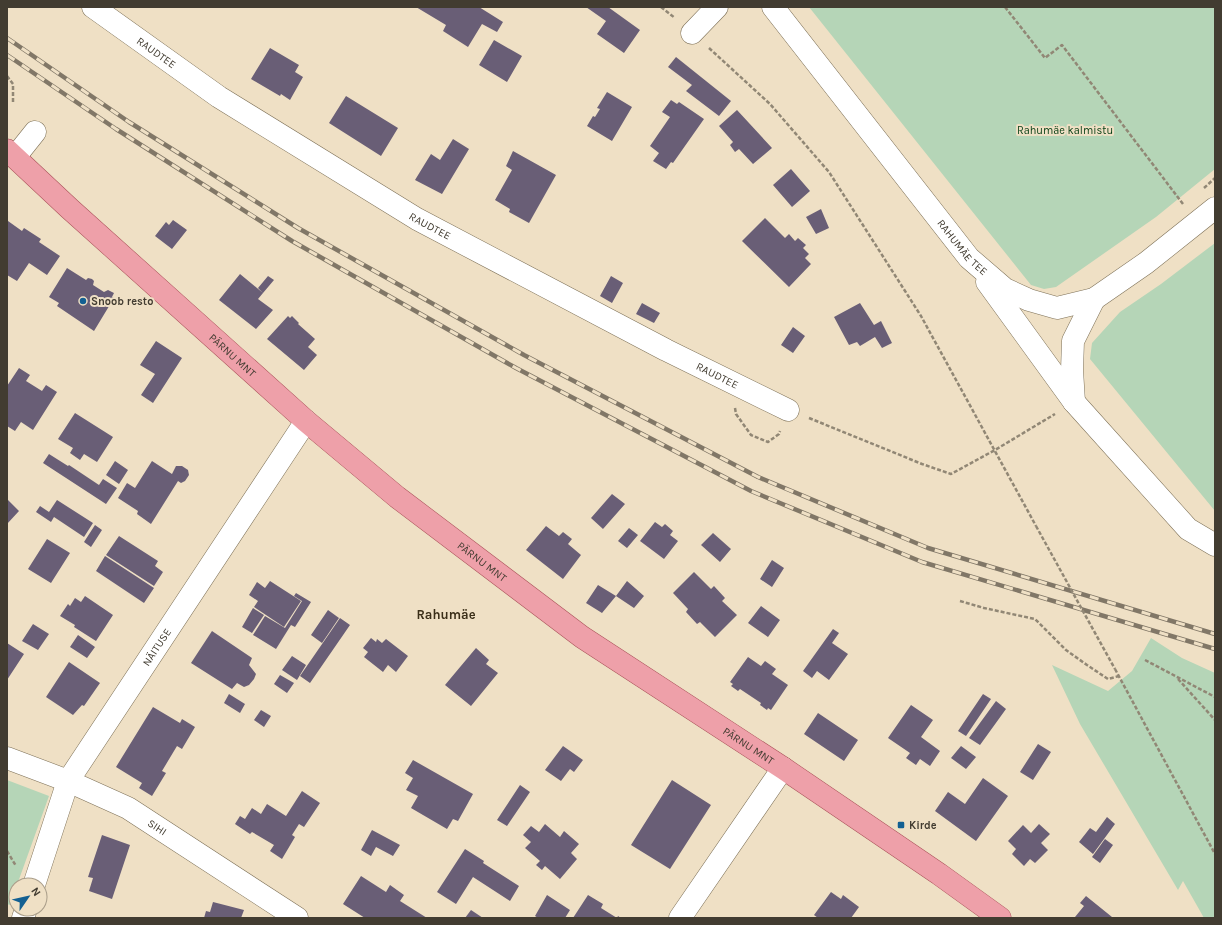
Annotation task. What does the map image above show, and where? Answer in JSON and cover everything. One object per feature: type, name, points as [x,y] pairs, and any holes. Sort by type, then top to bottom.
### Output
[{"type":"main road","name":"PÄRNU MNT","points":[[11,154],[306,421],[397,497],[582,637],[783,768],[939,874],[1000,918]]},
{"type":"street","name":"RAUDTEE","points":[[93,7],[219,97],[417,219],[666,350],[788,410]]},
{"type":"street","points":[[692,32],[717,7]]},
{"type":"street","name":"RAHUMÄE TEE","points":[[773,7],[969,258],[1005,289],[1028,300],[1057,308],[1094,299],[1146,263],[1215,208]]},
{"type":"street","points":[[11,154],[34,132]]},
{"type":"street","points":[[969,258],[1074,402],[1188,529],[1215,545]]},
{"type":"street","points":[[1074,402],[1072,341],[1094,299]]},
{"type":"street","name":"NÄITUSE","points":[[37,877],[68,781],[306,421]]},
{"type":"street","name":"SIHI","points":[[7,758],[68,781],[128,808],[297,918]]},
{"type":"street","points":[[680,918],[783,768]]},
{"type":"path","points":[[661,7],[692,32],[770,104],[829,172],[921,316],[1215,854]]},
{"type":"path","points":[[1005,7],[1045,58],[1062,45],[1183,204]]},
{"type":"path","points":[[7,76],[13,84],[13,103]]},
{"type":"path","points":[[788,410],[879,445],[922,464],[951,474],[1042,422]]},
{"type":"path","points":[[960,602],[1035,619],[1066,650],[1087,665],[1108,679],[1118,676]]},
{"type":"path","points":[[1145,660],[1215,697]]},
{"type":"path","points":[[1176,677],[1215,720]]},
{"type":"green space","name":"Rahumäe kalmistu","points":[[809,7],[1215,7],[1215,169],[1156,217],[1056,287],[1044,289],[1031,285]]},
{"type":"green space","points":[[1215,243],[1215,511],[1090,359],[1092,343],[1120,312],[1161,284]]},
{"type":"green space","points":[[1151,638],[1182,658],[1215,673],[1215,918],[1204,918],[1183,881],[1178,890],[1080,724],[1052,665],[1108,691],[1132,671]]},
{"type":"green space","points":[[7,780],[49,796],[20,877],[8,877],[7,904]]},
{"type":"building","points":[[416,7],[479,7],[503,22],[497,32],[482,24],[468,47],[443,31],[446,25]]},
{"type":"building","points":[[586,7],[608,7],[640,30],[624,53],[597,34],[606,21]]},
{"type":"building","points":[[494,40],[522,56],[507,82],[479,65]]},
{"type":"building","points":[[270,48],[299,65],[295,72],[303,77],[290,100],[281,94],[280,96],[251,79]]},
{"type":"building","points":[[676,57],[731,101],[719,116],[686,91],[692,85],[668,67]]},
{"type":"building","points":[[607,92],[632,107],[612,141],[587,126],[593,116],[595,117],[600,109],[597,108]]},
{"type":"building","points":[[346,96],[398,128],[381,156],[329,123]]},
{"type":"building","points":[[671,100],[677,104],[679,102],[704,119],[673,163],[671,162],[666,169],[653,161],[659,153],[650,146],[670,117],[662,112]]},
{"type":"building","points":[[737,110],[772,148],[753,164],[739,149],[735,152],[730,145],[733,142],[719,126]]},
{"type":"building","points":[[453,139],[469,149],[442,194],[415,180],[431,154],[440,160]]},
{"type":"building","points":[[513,151],[556,175],[529,223],[509,212],[510,209],[495,200],[512,170],[506,166]]},
{"type":"building","points":[[791,169],[810,191],[792,207],[773,185]]},
{"type":"building","points":[[821,209],[829,228],[816,234],[806,217]]},
{"type":"building","points":[[765,218],[785,238],[789,234],[795,241],[798,238],[806,245],[803,248],[809,254],[805,258],[811,264],[789,287],[742,241]]},
{"type":"building","points":[[173,220],[187,230],[172,249],[155,236],[166,222],[169,225]]},
{"type":"building","points":[[8,221],[22,231],[24,228],[41,239],[39,242],[60,256],[47,275],[29,263],[17,281],[7,275]]},
{"type":"building","name":"Snoob resto","points":[[67,268],[86,280],[88,278],[92,279],[94,281],[93,285],[104,292],[108,290],[114,293],[112,297],[114,298],[94,331],[57,306],[59,303],[49,297]]},
{"type":"building","points":[[240,274],[263,293],[258,299],[273,310],[256,329],[219,300]]},
{"type":"building","points":[[268,276],[274,280],[263,293],[258,288]]},
{"type":"building","points":[[611,276],[623,283],[612,303],[600,296]]},
{"type":"building","points":[[642,303],[660,313],[654,323],[636,314]]},
{"type":"building","points":[[860,303],[874,325],[881,321],[892,343],[882,348],[875,337],[860,346],[857,342],[849,345],[834,317]]},
{"type":"building","points":[[288,316],[290,318],[292,316],[299,323],[298,324],[315,339],[308,347],[317,355],[304,370],[267,339]]},
{"type":"building","points":[[793,327],[805,336],[793,353],[781,345]]},
{"type":"building","points":[[156,341],[182,358],[153,403],[141,395],[155,374],[140,365]]},
{"type":"building","points":[[19,368],[30,375],[26,381],[42,391],[46,385],[57,392],[33,430],[21,422],[15,431],[7,426],[7,386]]},
{"type":"building","points":[[75,413],[113,437],[97,462],[84,454],[80,460],[70,453],[73,448],[58,439]]},
{"type":"building","points":[[49,454],[99,485],[103,479],[117,488],[106,504],[43,463]]},
{"type":"building","points":[[115,461],[128,470],[119,484],[106,475]]},
{"type":"building","points":[[152,461],[172,474],[176,466],[182,466],[188,470],[189,475],[185,481],[181,483],[178,481],[151,524],[137,514],[138,511],[118,498],[127,483],[135,488]]},
{"type":"building","points":[[612,494],[625,504],[603,529],[591,518]]},
{"type":"building","points":[[8,500],[19,511],[7,524],[7,501]]},
{"type":"building","points":[[57,500],[93,523],[84,537],[54,517],[51,522],[36,512],[40,506],[49,512]]},
{"type":"building","points":[[655,522],[662,527],[665,524],[673,531],[670,535],[678,541],[664,559],[640,541]]},
{"type":"building","points":[[95,525],[102,530],[91,547],[84,542]]},
{"type":"building","points":[[546,526],[559,536],[563,532],[572,539],[568,544],[581,555],[563,579],[526,550]]},
{"type":"building","points":[[629,528],[638,535],[627,548],[618,541]]},
{"type":"building","points":[[713,533],[731,549],[720,562],[701,545]]},
{"type":"building","points":[[119,536],[158,561],[155,566],[163,572],[154,586],[106,555]]},
{"type":"building","points":[[47,539],[70,553],[51,583],[28,569]]},
{"type":"building","points":[[105,556],[154,588],[144,603],[96,571]]},
{"type":"building","points":[[772,560],[784,568],[772,587],[760,579]]},
{"type":"building","points":[[694,572],[711,589],[714,586],[725,598],[722,601],[737,615],[715,637],[700,622],[697,624],[686,612],[688,609],[673,593]]},
{"type":"building","points":[[270,581],[301,601],[284,627],[254,607],[258,601],[249,595],[257,582],[265,588]]},
{"type":"building","points":[[627,581],[644,596],[634,608],[616,596]]},
{"type":"building","points":[[598,585],[616,596],[602,613],[586,603]]},
{"type":"building","points":[[296,593],[311,602],[295,627],[291,625],[276,649],[253,635],[265,616],[285,628],[302,601],[294,596]]},
{"type":"building","points":[[85,596],[113,615],[96,641],[60,616],[68,604],[70,606],[75,598],[81,602]]},
{"type":"building","points":[[761,606],[780,620],[768,637],[748,623]]},
{"type":"building","points":[[253,608],[264,615],[252,633],[242,627]]},
{"type":"building","points":[[328,610],[339,618],[322,643],[311,635]]},
{"type":"building","points":[[340,618],[350,625],[310,683],[300,676]]},
{"type":"building","points":[[33,624],[49,634],[38,650],[22,641]]},
{"type":"building","points":[[833,629],[839,633],[832,643],[848,654],[829,680],[817,671],[812,678],[803,671]]},
{"type":"building","points":[[212,631],[252,658],[249,665],[256,674],[249,685],[244,687],[237,683],[232,689],[191,663]]},
{"type":"building","points":[[78,635],[95,647],[87,658],[70,647]]},
{"type":"building","points":[[371,638],[376,642],[377,639],[382,643],[386,639],[408,656],[396,672],[388,665],[383,672],[364,657],[368,652],[363,648]]},
{"type":"building","points":[[7,643],[24,654],[7,680]]},
{"type":"building","points":[[476,648],[489,660],[486,664],[498,673],[471,706],[445,685]]},
{"type":"building","points":[[292,656],[306,665],[297,680],[282,670]]},
{"type":"building","points":[[748,657],[761,666],[765,661],[776,669],[772,674],[788,685],[771,710],[768,708],[767,710],[760,705],[761,703],[740,689],[738,691],[731,686],[733,684],[730,682]]},
{"type":"building","points":[[69,662],[100,683],[84,706],[82,705],[73,715],[46,697]]},
{"type":"building","points":[[280,675],[294,683],[287,693],[274,684]]},
{"type":"building","points":[[229,694],[245,704],[240,713],[224,703]]},
{"type":"building","points":[[983,694],[991,699],[966,736],[958,731]]},
{"type":"building","points":[[996,701],[1006,709],[980,745],[969,738]]},
{"type":"building","points":[[911,705],[933,720],[921,737],[940,751],[930,766],[920,759],[916,765],[906,758],[910,753],[888,738]]},
{"type":"building","points":[[153,707],[180,723],[182,719],[195,727],[182,749],[177,746],[162,771],[166,773],[152,796],[139,788],[142,783],[116,767]]},
{"type":"building","points":[[261,710],[271,716],[264,727],[254,720]]},
{"type":"building","points":[[818,713],[858,740],[844,761],[804,734]]},
{"type":"building","points":[[1038,744],[1051,752],[1033,780],[1020,772]]},
{"type":"building","points":[[563,746],[583,760],[574,772],[570,769],[561,781],[545,770]]},
{"type":"building","points":[[961,746],[976,757],[966,769],[951,758]]},
{"type":"building","points":[[413,760],[473,794],[458,821],[453,819],[447,829],[411,808],[418,796],[406,790],[413,778],[405,773]]},
{"type":"building","points":[[983,778],[1008,796],[976,841],[935,811],[948,792],[965,804]]},
{"type":"building","points":[[672,780],[711,805],[670,869],[631,845]]},
{"type":"building","points":[[520,785],[530,792],[507,826],[497,820]]},
{"type":"building","points":[[302,791],[320,803],[304,827],[299,824],[292,835],[295,837],[282,859],[270,851],[274,845],[252,832],[250,834],[235,824],[240,816],[245,819],[252,808],[261,814],[267,804],[286,816]]},
{"type":"building","points":[[1107,817],[1115,824],[1093,854],[1079,842],[1090,828],[1096,832]]},
{"type":"building","points":[[545,824],[560,837],[564,831],[579,844],[571,853],[577,859],[560,879],[545,866],[542,870],[536,865],[540,861],[525,848],[531,842],[523,835],[531,826],[539,832]]},
{"type":"building","points":[[1039,824],[1050,834],[1041,843],[1048,850],[1035,863],[1030,859],[1024,866],[1012,854],[1016,849],[1008,841],[1023,825],[1031,833]]},
{"type":"building","points":[[372,830],[400,845],[393,856],[376,847],[371,856],[361,850]]},
{"type":"building","points":[[102,835],[130,845],[112,899],[89,891],[93,878],[88,877]]},
{"type":"building","points":[[1105,839],[1113,845],[1100,863],[1092,857]]},
{"type":"building","points":[[465,849],[484,861],[483,863],[519,886],[510,901],[473,877],[456,904],[437,892]]},
{"type":"building","points":[[361,876],[386,892],[390,885],[404,895],[400,901],[427,918],[365,918],[343,904]]},
{"type":"building","points":[[831,892],[841,899],[843,895],[859,907],[851,918],[818,918],[814,915]]},
{"type":"building","points":[[547,895],[570,910],[565,918],[538,918],[535,916]]},
{"type":"building","points":[[588,895],[603,904],[601,908],[617,918],[573,918]]},
{"type":"building","points":[[1086,896],[1112,917],[1075,917],[1084,906],[1080,903]]},
{"type":"building","points":[[213,902],[244,910],[241,918],[204,918],[206,911],[210,912]]},
{"type":"building","points":[[471,910],[483,918],[465,918]]},
{"type":"railway","points":[[7,38],[129,122],[298,228],[524,355],[758,477],[928,548],[1215,634]]},
{"type":"railway","points":[[7,55],[116,129],[292,241],[516,368],[751,491],[922,562],[1215,649]]},
{"type":"place","name":"Snoob resto","points":[[83,301]]},
{"type":"place","name":"Kirde","points":[[901,825]]},
{"type":"district","name":"Rahumäe","points":[[446,614]]}]
